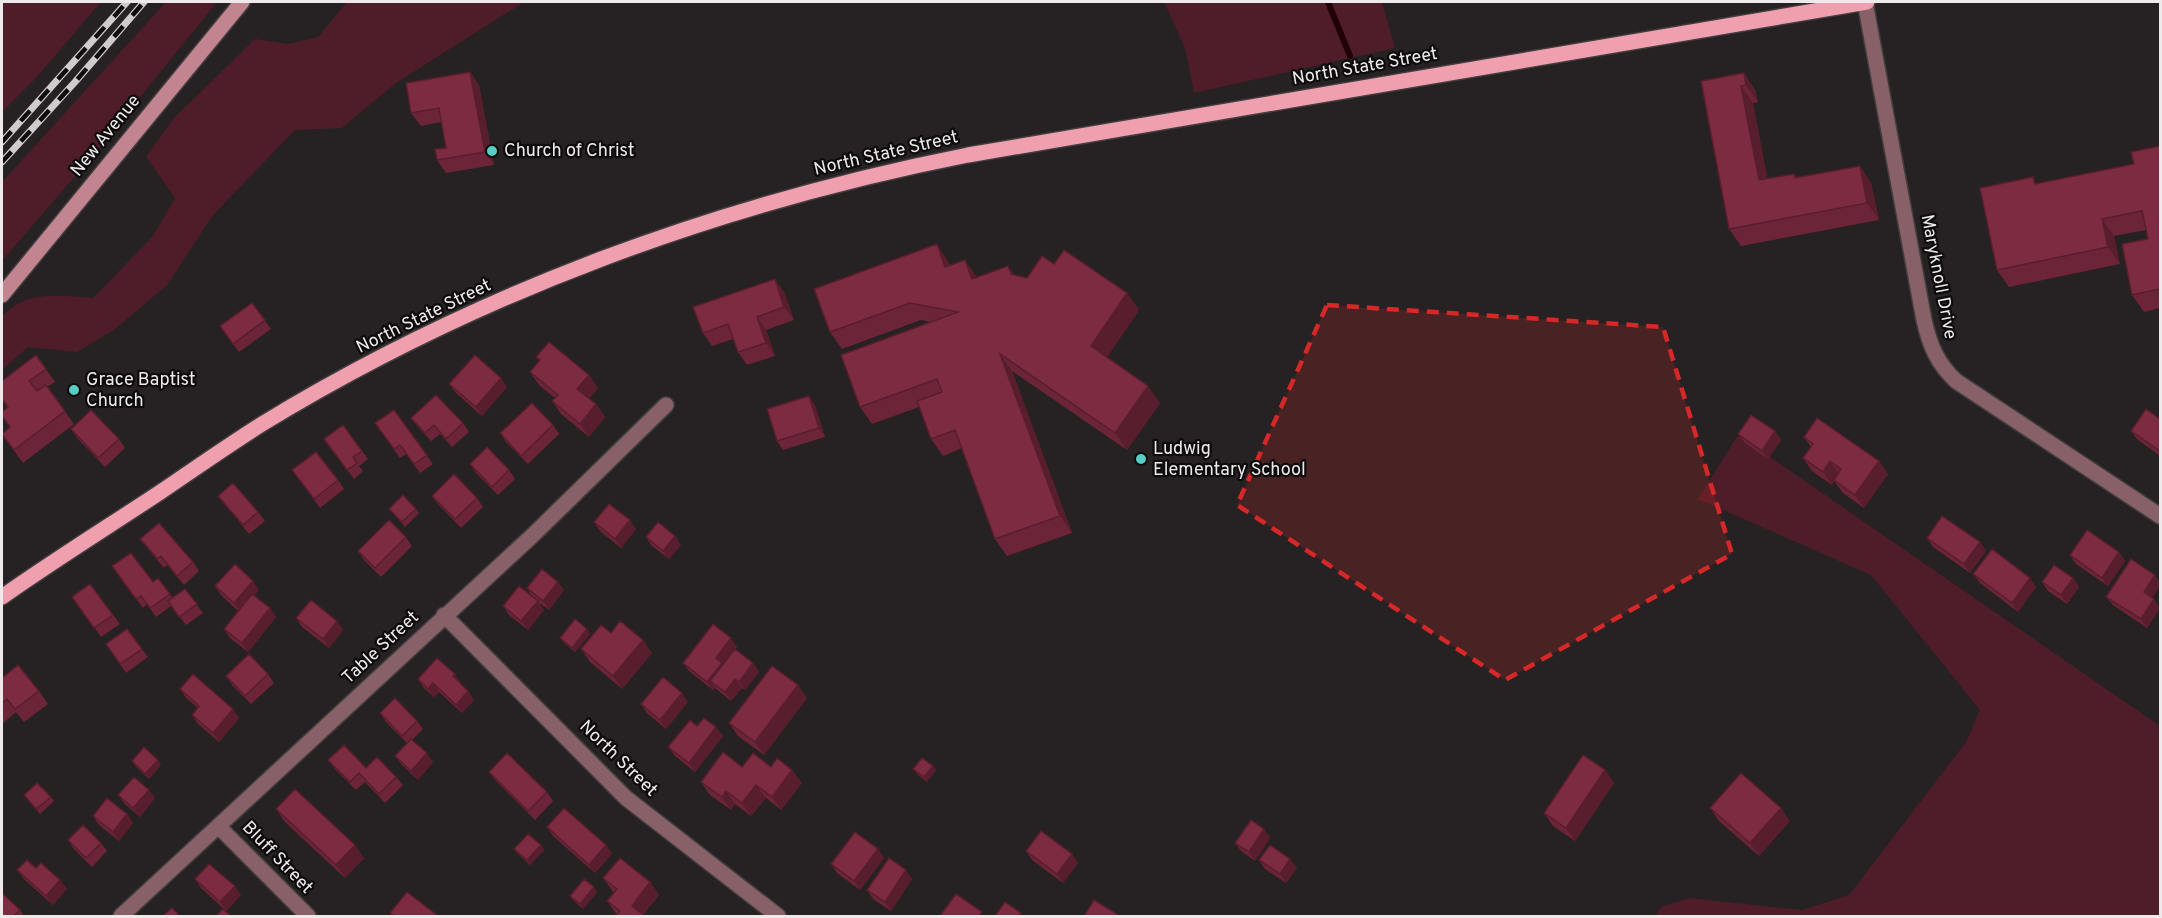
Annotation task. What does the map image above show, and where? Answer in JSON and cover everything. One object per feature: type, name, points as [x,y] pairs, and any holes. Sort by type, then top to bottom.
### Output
[{"type":"main road","name":"New Avenue","points":[[2,295],[242,2]]},
{"type":"main road","name":"North State Street","points":[[2,597],[235,442],[310,396],[479,310],[599,260],[716,218],[885,172],[1063,138],[1866,2]]},
{"type":"street","name":"Maryknoll Drive","points":[[1866,2],[1924,320],[1930,347],[1942,368],[1956,381],[2057,450],[2160,516]]},
{"type":"street","name":"Table Street","points":[[121,916],[444,615],[533,536],[666,405]]},
{"type":"street","name":"North Street","points":[[444,615],[626,798],[778,916]]},
{"type":"street","name":"Bluff Street","points":[[219,827],[308,916]]},
{"type":"highlighted area","points":[[1327,305],[1663,327],[1732,554],[1505,680],[1237,505]]},
{"type":"shaded area","points":[[2,2],[101,2],[36,78],[2,112]]},
{"type":"shaded area","points":[[166,2],[217,2],[95,153],[2,261],[2,182]]},
{"type":"shaded area","points":[[347,2],[524,2],[396,83],[342,128],[295,130],[213,215],[167,285],[114,330],[77,352],[28,347],[2,370],[2,317],[11,308],[32,298],[44,296],[93,298],[153,236],[175,198],[146,157],[173,119],[255,39],[288,44],[318,37]]},
{"type":"shaded area","points":[[1164,2],[1382,2],[1395,48],[1194,93],[1185,48]]},
{"type":"shaded area","points":[[1738,435],[2160,726],[2160,916],[1656,916],[1661,907],[1689,898],[1802,910],[1849,895],[1966,742],[1980,710],[1871,575],[1698,499]]},
{"type":"building","points":[[470,72],[485,152],[437,160],[435,149],[446,148],[439,108],[411,113],[406,83]]},
{"type":"building","points":[[1744,73],[1746,85],[1741,86],[1759,180],[1794,174],[1795,178],[1860,166],[1867,203],[1729,229],[1701,81]]},
{"type":"building","points":[[2160,146],[2160,289],[2132,295],[2122,244],[2148,239],[2142,211],[2102,219],[2108,247],[1997,270],[1980,188],[2033,177],[2035,184],[2134,164],[2131,152]]},
{"type":"building","points":[[937,244],[945,267],[965,260],[972,279],[1008,266],[1011,274],[1027,278],[1042,256],[1054,264],[1064,250],[1127,293],[1091,346],[1148,386],[1115,433],[1000,354],[1060,516],[995,539],[955,430],[931,439],[917,401],[942,392],[937,379],[860,407],[841,355],[958,312],[910,303],[830,332],[814,289]]},
{"type":"building","points":[[775,279],[784,307],[757,317],[766,343],[738,352],[728,324],[703,333],[693,307]]},
{"type":"building","points":[[252,303],[265,320],[233,344],[220,326]]},
{"type":"building","points":[[549,342],[589,375],[577,389],[596,404],[580,424],[552,401],[558,395],[530,372],[540,360],[536,357]]},
{"type":"building","points":[[36,355],[46,369],[29,381],[37,391],[46,385],[65,411],[14,450],[2,434],[10,427],[2,416],[2,412],[8,407],[2,399],[2,381]]},
{"type":"building","points":[[475,355],[501,378],[476,407],[449,384]]},
{"type":"building","points":[[436,395],[463,423],[446,439],[434,425],[425,433],[411,418]]},
{"type":"building","points":[[809,396],[819,428],[777,441],[767,409]]},
{"type":"building","points":[[532,403],[553,425],[521,456],[500,433]]},
{"type":"building","points":[[2146,409],[2160,419],[2160,451],[2131,431]]},
{"type":"building","points":[[91,410],[119,439],[98,458],[71,429]]},
{"type":"building","points":[[394,410],[427,455],[414,464],[400,445],[394,449],[375,423]]},
{"type":"building","points":[[1751,415],[1775,431],[1762,451],[1738,434]]},
{"type":"building","points":[[1817,418],[1879,461],[1855,495],[1834,480],[1841,469],[1830,461],[1823,472],[1803,458],[1813,444],[1804,437]]},
{"type":"building","points":[[343,425],[362,451],[353,457],[357,463],[347,470],[324,439]]},
{"type":"building","points":[[487,447],[509,470],[492,487],[470,464]]},
{"type":"building","points":[[316,452],[338,480],[314,499],[292,470]]},
{"type":"building","points":[[454,474],[477,498],[455,519],[432,496]]},
{"type":"building","points":[[233,483],[258,512],[243,525],[218,496]]},
{"type":"building","points":[[403,495],[416,509],[402,522],[389,509]]},
{"type":"building","points":[[609,504],[630,520],[615,539],[594,522]]},
{"type":"building","points":[[1942,516],[1980,542],[1964,564],[1927,538]]},
{"type":"building","points":[[389,520],[406,537],[375,568],[358,551]]},
{"type":"building","points":[[658,522],[675,536],[663,551],[646,537]]},
{"type":"building","points":[[159,523],[193,562],[177,576],[161,556],[158,559],[140,539]]},
{"type":"building","points":[[2087,530],[2119,552],[2102,578],[2070,555]]},
{"type":"building","points":[[1992,549],[2030,578],[2012,603],[1973,574]]},
{"type":"building","points":[[131,553],[153,582],[158,578],[170,594],[150,608],[141,596],[136,599],[112,566]]},
{"type":"building","points":[[2131,559],[2155,575],[2144,592],[2154,599],[2141,619],[2106,597]]},
{"type":"building","points":[[235,564],[253,581],[234,603],[215,586]]},
{"type":"building","points":[[2054,565],[2073,578],[2061,595],[2042,582]]},
{"type":"building","points":[[542,569],[558,582],[543,601],[527,588]]},
{"type":"building","points":[[90,584],[113,615],[94,628],[72,597]]},
{"type":"building","points":[[519,586],[538,601],[521,621],[503,606]]},
{"type":"building","points":[[185,589],[197,604],[179,617],[168,601]]},
{"type":"building","points":[[252,594],[270,608],[242,643],[224,629]]},
{"type":"building","points":[[311,600],[337,621],[323,639],[296,618]]},
{"type":"building","points":[[575,619],[587,629],[572,648],[560,638]]},
{"type":"building","points":[[620,621],[643,640],[613,676],[581,649],[601,625],[611,633]]},
{"type":"building","points":[[713,624],[731,638],[716,658],[722,663],[707,682],[683,663]]},
{"type":"building","points":[[127,629],[142,649],[120,664],[106,644]]},
{"type":"building","points":[[735,649],[753,663],[739,682],[735,679],[725,692],[710,681]]},
{"type":"building","points":[[249,654],[268,674],[245,696],[226,676]]},
{"type":"building","points":[[437,658],[455,674],[453,676],[468,691],[456,705],[433,683],[428,689],[418,679]]},
{"type":"building","points":[[18,665],[39,691],[15,709],[7,699],[2,704],[2,678]]},
{"type":"building","points":[[772,666],[798,685],[755,742],[729,723]]},
{"type":"building","points":[[193,674],[233,709],[213,733],[192,715],[199,706],[180,689]]},
{"type":"building","points":[[663,677],[682,693],[660,720],[641,704]]},
{"type":"building","points":[[395,698],[417,721],[402,736],[380,713]]},
{"type":"building","points":[[704,718],[716,727],[689,763],[668,747],[690,720],[697,726]]},
{"type":"building","points":[[411,739],[427,753],[411,771],[395,756]]},
{"type":"building","points":[[344,745],[366,768],[377,757],[396,777],[379,794],[359,773],[350,782],[328,760]]},
{"type":"building","points":[[144,747],[158,760],[145,774],[132,761]]},
{"type":"building","points":[[723,752],[742,767],[753,753],[771,767],[777,758],[792,770],[772,797],[756,785],[742,803],[726,791],[722,797],[701,782]]},
{"type":"building","points":[[507,753],[547,792],[528,811],[489,772]]},
{"type":"building","points":[[1583,755],[1605,770],[1566,828],[1544,813]]},
{"type":"building","points":[[922,758],[933,766],[924,777],[913,769]]},
{"type":"building","points":[[1741,773],[1781,808],[1750,843],[1710,808]]},
{"type":"building","points":[[134,777],[149,790],[133,808],[118,795]]},
{"type":"building","points":[[37,783],[51,797],[36,809],[24,795]]},
{"type":"building","points":[[295,789],[355,845],[336,865],[276,809]]},
{"type":"building","points":[[107,798],[127,814],[113,832],[93,816]]},
{"type":"building","points":[[564,808],[606,845],[589,865],[547,827]]},
{"type":"building","points":[[1251,820],[1264,829],[1249,852],[1235,843]]},
{"type":"building","points":[[83,825],[101,843],[86,858],[68,840]]},
{"type":"building","points":[[1041,831],[1072,854],[1057,874],[1026,851]]},
{"type":"building","points":[[855,832],[878,849],[854,881],[831,864]]},
{"type":"building","points":[[528,834],[541,845],[527,860],[514,849]]},
{"type":"building","points":[[1270,845],[1290,859],[1280,874],[1259,860]]},
{"type":"building","points":[[620,858],[650,882],[632,906],[645,916],[615,916],[620,911],[607,901],[617,889],[603,878]]},
{"type":"building","points":[[889,858],[906,870],[885,902],[867,890]]},
{"type":"building","points":[[27,860],[36,868],[41,863],[60,880],[46,896],[17,870]]},
{"type":"building","points":[[209,864],[235,886],[220,902],[195,879]]},
{"type":"building","points":[[584,879],[594,887],[580,904],[570,896]]},
{"type":"building","points":[[407,892],[438,916],[394,916],[390,913]]},
{"type":"building","points":[[2,893],[20,910],[14,916],[2,916]]},
{"type":"building","points":[[956,894],[982,912],[979,916],[940,916]]},
{"type":"building","points":[[1094,900],[1117,914],[1116,916],[1084,916]]},
{"type":"building","points":[[1005,902],[1021,913],[1018,916],[995,916]]},
{"type":"building","points":[[172,908],[180,916],[163,916]]},
{"type":"building","points":[[223,909],[231,916],[216,916]]},
{"type":"waterway","points":[[1328,2],[1350,56]]},
{"type":"railway","points":[[2,142],[127,2]]},
{"type":"railway","points":[[2,162],[144,2]]},
{"type":"place","name":"Church of Christ","points":[[492,151]]},
{"type":"place","name":"Grace Baptist Church","points":[[74,390]]},
{"type":"place","name":"Ludwig Elementary School","points":[[1141,459]]}]
